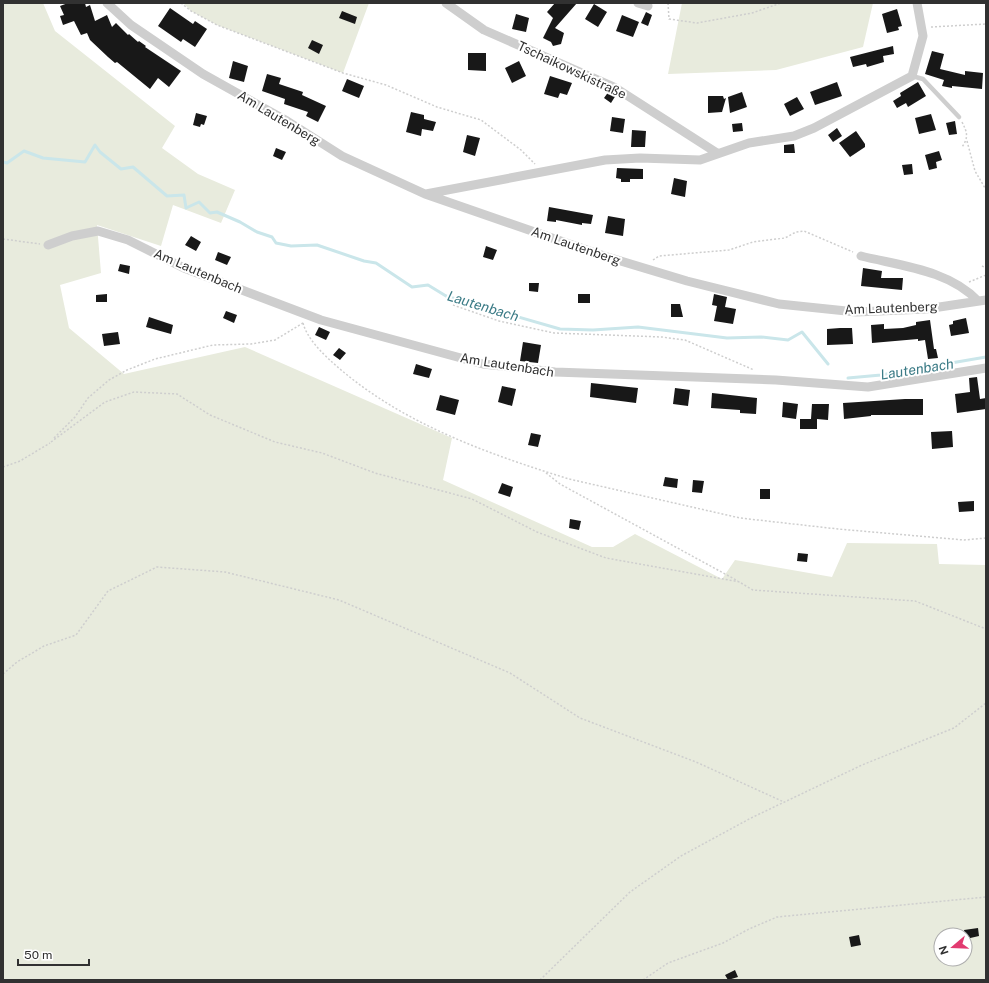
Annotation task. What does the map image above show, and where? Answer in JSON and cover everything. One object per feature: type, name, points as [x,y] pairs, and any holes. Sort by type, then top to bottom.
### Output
[{"type":"street","name":"Am Lautenberg","points":[[107,3],[131,25],[203,74],[287,121],[342,156],[425,194],[604,256],[686,281],[779,304],[856,312],[926,309],[982,300]]},
{"type":"street","name":"Tschaikowskistraße","points":[[446,3],[484,30],[614,87],[717,153]]},
{"type":"street","points":[[638,3],[648,6]]},
{"type":"street","points":[[425,194],[605,160],[640,158],[700,160],[749,143],[794,136],[814,128],[912,76],[923,36],[917,3]]},
{"type":"street","name":"Am Lautenbach","points":[[48,245],[72,236],[98,231],[128,240],[184,268],[328,322],[483,364],[555,372],[776,380],[868,387],[986,368]]},
{"type":"street","name":"Am Lautenberg","points":[[861,256],[934,274],[958,285],[982,300]]},
{"type":"lane","points":[[912,76],[923,79],[959,117]]},
{"type":"path","points":[[181,3],[191,11],[217,25],[343,73],[386,85],[437,107],[481,120],[521,150],[543,172]]},
{"type":"path","points":[[668,3],[669,19],[697,23],[752,13],[781,3]]},
{"type":"path","points":[[922,29],[930,27],[986,24]]},
{"type":"path","points":[[959,117],[967,133],[966,141],[975,171],[986,189]]},
{"type":"path","points":[[962,147],[966,141]]},
{"type":"path","points":[[986,169],[986,189]]},
{"type":"path","points":[[643,268],[660,256],[729,250],[753,242],[785,238],[796,232],[804,231],[839,245],[861,256]]},
{"type":"path","points":[[3,239],[48,245]]},
{"type":"path","points":[[982,266],[986,268]]},
{"type":"path","points":[[958,285],[986,276]]},
{"type":"path","points":[[453,305],[499,320],[554,333],[662,337],[685,340],[756,371]]},
{"type":"path","points":[[51,442],[75,417],[88,398],[109,380],[127,370],[155,359],[213,345],[250,344],[275,340],[303,323],[307,314]]},
{"type":"path","points":[[303,323],[314,342],[328,357],[346,374],[372,394],[427,426],[474,446],[545,472],[569,479],[740,518],[838,529],[964,540],[986,538]]},
{"type":"path","points":[[3,467],[20,461],[51,442],[105,402],[134,392],[177,394],[210,415],[274,442],[322,453],[375,473],[472,499],[538,532],[606,558],[740,582]]},
{"type":"path","points":[[545,472],[560,484],[753,590],[915,601],[986,629]]},
{"type":"path","points":[[3,674],[17,662],[44,646],[76,634],[108,591],[157,567],[225,572],[339,600],[510,673],[580,718],[696,762],[784,802]]},
{"type":"path","points":[[540,980],[630,892],[681,856],[751,818],[862,765],[954,728],[986,703]]},
{"type":"path","points":[[643,980],[668,963],[723,943],[749,929],[777,917],[986,897]]},
{"type":"shaded area","points":[[3,3],[43,3],[55,31],[175,126],[162,148],[198,174],[235,190],[221,223],[173,205],[161,246],[97,225],[101,273],[60,285],[69,328],[124,374],[245,347],[452,438],[443,480],[592,547],[613,547],[635,534],[722,579],[735,560],[832,577],[847,543],[937,544],[939,564],[986,565],[986,980],[3,980]]},
{"type":"shaded area","points":[[183,3],[369,3],[343,73],[217,25],[191,11]]},
{"type":"shaded area","points":[[682,3],[873,3],[863,47],[776,70],[668,74]]},
{"type":"building","points":[[68,3],[85,3],[86,7],[90,5],[95,21],[107,15],[112,27],[116,23],[128,35],[129,34],[138,42],[139,41],[146,46],[145,47],[181,71],[169,87],[158,78],[150,89],[117,62],[115,63],[108,57],[90,40],[87,33],[81,35],[74,21],[63,25],[60,16],[64,15],[60,6]]},
{"type":"building","points":[[555,3],[577,3],[555,28],[564,33],[561,44],[553,46],[551,42],[543,38],[553,18],[547,12]]},
{"type":"building","points":[[594,4],[607,12],[598,27],[585,19]]},
{"type":"building","points":[[170,8],[193,24],[195,21],[207,29],[195,47],[183,39],[181,42],[158,26]]},
{"type":"building","points":[[897,9],[902,26],[898,27],[899,30],[887,33],[882,14]]},
{"type":"building","points":[[342,11],[357,17],[355,24],[339,18]]},
{"type":"building","points":[[646,12],[652,15],[648,26],[641,23]]},
{"type":"building","points":[[516,14],[529,18],[526,32],[512,29]]},
{"type":"building","points":[[622,15],[639,22],[633,37],[616,31]]},
{"type":"building","points":[[312,40],[323,45],[319,54],[308,48]]},
{"type":"building","points":[[893,46],[894,54],[883,56],[884,62],[867,67],[866,64],[853,67],[850,57]]},
{"type":"building","points":[[932,51],[944,54],[940,69],[965,75],[965,71],[983,73],[982,89],[952,86],[952,88],[942,86],[944,80],[925,74]]},
{"type":"building","points":[[468,53],[486,53],[486,71],[468,70]]},
{"type":"building","points":[[233,61],[248,66],[244,82],[229,78]]},
{"type":"building","points":[[519,61],[526,76],[512,83],[505,68]]},
{"type":"building","points":[[267,74],[281,78],[279,84],[303,92],[302,95],[326,106],[318,122],[306,116],[308,112],[284,104],[285,99],[262,91]]},
{"type":"building","points":[[550,76],[572,83],[567,95],[560,93],[558,98],[544,94]]},
{"type":"building","points":[[347,79],[364,86],[359,98],[342,91]]},
{"type":"building","points":[[837,82],[842,96],[815,105],[810,92]]},
{"type":"building","points":[[918,82],[926,96],[908,107],[906,103],[897,108],[893,101],[901,96],[900,93]]},
{"type":"building","points":[[609,91],[616,95],[611,103],[604,98]]},
{"type":"building","points":[[742,92],[747,107],[730,113],[728,97]]},
{"type":"building","points":[[708,96],[723,96],[724,99],[726,98],[722,112],[708,113]]},
{"type":"building","points":[[797,97],[804,109],[790,116],[784,104]]},
{"type":"building","points":[[411,112],[424,115],[424,119],[436,122],[433,131],[422,129],[421,136],[406,132]]},
{"type":"building","points":[[196,113],[207,116],[204,125],[201,124],[200,127],[193,125]]},
{"type":"building","points":[[931,114],[936,130],[919,134],[915,118]]},
{"type":"building","points":[[612,117],[625,119],[623,133],[610,131]]},
{"type":"building","points":[[955,121],[957,134],[949,135],[946,123]]},
{"type":"building","points":[[742,123],[743,131],[733,132],[732,124]]},
{"type":"building","points":[[837,128],[842,136],[833,142],[828,135]]},
{"type":"building","points":[[632,130],[646,131],[645,147],[631,147]]},
{"type":"building","points":[[856,131],[865,144],[865,147],[850,157],[839,143]]},
{"type":"building","points":[[467,135],[480,138],[475,156],[463,152]]},
{"type":"building","points":[[794,144],[795,153],[784,153],[784,145]]},
{"type":"building","points":[[276,148],[286,152],[282,160],[273,156]]},
{"type":"building","points":[[939,151],[942,160],[936,162],[937,168],[929,170],[925,155]]},
{"type":"building","points":[[912,164],[913,174],[904,175],[902,165]]},
{"type":"building","points":[[617,168],[643,169],[643,179],[630,179],[630,182],[621,182],[621,179],[616,178]]},
{"type":"building","points":[[674,178],[687,181],[685,197],[671,194]]},
{"type":"building","points":[[549,207],[593,215],[591,224],[582,223],[582,225],[556,220],[556,222],[547,221]]},
{"type":"building","points":[[608,216],[625,219],[623,236],[605,233]]},
{"type":"building","points":[[191,236],[201,242],[196,251],[185,245]]},
{"type":"building","points":[[486,246],[497,250],[493,260],[483,257]]},
{"type":"building","points":[[218,252],[231,257],[227,265],[215,260]]},
{"type":"building","points":[[120,264],[130,266],[129,274],[118,271]]},
{"type":"building","points":[[863,268],[882,271],[881,278],[903,278],[902,290],[861,286]]},
{"type":"building","points":[[529,283],[539,283],[538,292],[529,291]]},
{"type":"building","points":[[107,294],[107,302],[96,302],[96,295]]},
{"type":"building","points":[[578,294],[590,294],[590,303],[578,303]]},
{"type":"building","points":[[714,294],[727,297],[725,307],[736,309],[733,324],[714,321],[717,306],[712,305]]},
{"type":"building","points":[[671,304],[680,304],[683,317],[671,317]]},
{"type":"building","points":[[226,311],[237,315],[234,323],[223,318]]},
{"type":"building","points":[[149,317],[173,325],[171,334],[146,327]]},
{"type":"building","points":[[966,318],[969,333],[951,336],[949,325],[953,324],[953,321]]},
{"type":"building","points":[[930,320],[934,349],[936,349],[938,358],[928,359],[925,340],[918,341],[918,339],[872,343],[871,325],[884,324],[884,329],[903,328],[916,325],[916,322]]},
{"type":"building","points":[[319,327],[330,332],[326,340],[315,335]]},
{"type":"building","points":[[852,328],[853,344],[827,345],[827,329]]},
{"type":"building","points":[[118,332],[120,344],[104,346],[102,334]]},
{"type":"building","points":[[523,342],[541,345],[538,363],[520,361]]},
{"type":"building","points":[[339,348],[346,353],[340,360],[333,355]]},
{"type":"building","points":[[416,364],[432,369],[429,378],[413,374]]},
{"type":"building","points":[[977,377],[980,399],[986,398],[986,409],[957,413],[955,394],[970,392],[969,378]]},
{"type":"building","points":[[591,383],[638,388],[636,403],[590,397]]},
{"type":"building","points":[[502,386],[516,389],[512,406],[498,402]]},
{"type":"building","points":[[675,388],[690,390],[688,406],[673,404]]},
{"type":"building","points":[[712,393],[757,398],[756,414],[740,413],[740,410],[711,408]]},
{"type":"building","points":[[440,395],[459,400],[455,415],[436,410]]},
{"type":"building","points":[[923,399],[923,415],[871,415],[844,419],[843,403]]},
{"type":"building","points":[[783,402],[798,404],[796,419],[782,417]]},
{"type":"building","points":[[812,404],[829,404],[828,420],[817,419],[817,429],[800,429],[800,419],[811,419]]},
{"type":"building","points":[[952,431],[953,447],[932,449],[931,432]]},
{"type":"building","points":[[531,433],[541,435],[538,447],[528,445]]},
{"type":"building","points":[[665,477],[678,479],[677,488],[663,486]]},
{"type":"building","points":[[693,480],[704,481],[702,493],[692,492]]},
{"type":"building","points":[[502,483],[513,487],[510,497],[498,493]]},
{"type":"building","points":[[760,489],[770,489],[770,499],[760,499]]},
{"type":"building","points":[[974,501],[974,511],[959,512],[958,502]]},
{"type":"building","points":[[570,519],[581,521],[579,530],[569,528]]},
{"type":"building","points":[[798,553],[808,554],[807,562],[797,561]]},
{"type":"building","points":[[978,928],[979,936],[973,937],[973,929]]},
{"type":"building","points":[[859,935],[861,945],[851,947],[849,937]]},
{"type":"building","points":[[735,970],[738,977],[728,980],[725,975]]},
{"type":"waterway","name":"Lautenbach","points":[[3,162],[7,163],[24,151],[43,158],[85,162],[95,145],[100,152],[121,169],[133,167],[167,196],[184,195],[186,208],[199,202],[210,213],[217,212],[240,222],[257,232],[272,237],[276,243],[291,246],[317,245],[364,261],[376,263],[412,287],[428,285],[446,296],[560,329],[593,330],[638,327],[727,338],[761,337],[788,340],[802,332],[828,364]]},
{"type":"waterway","name":"Lautenbach","points":[[848,378],[881,375],[986,357]]}]
